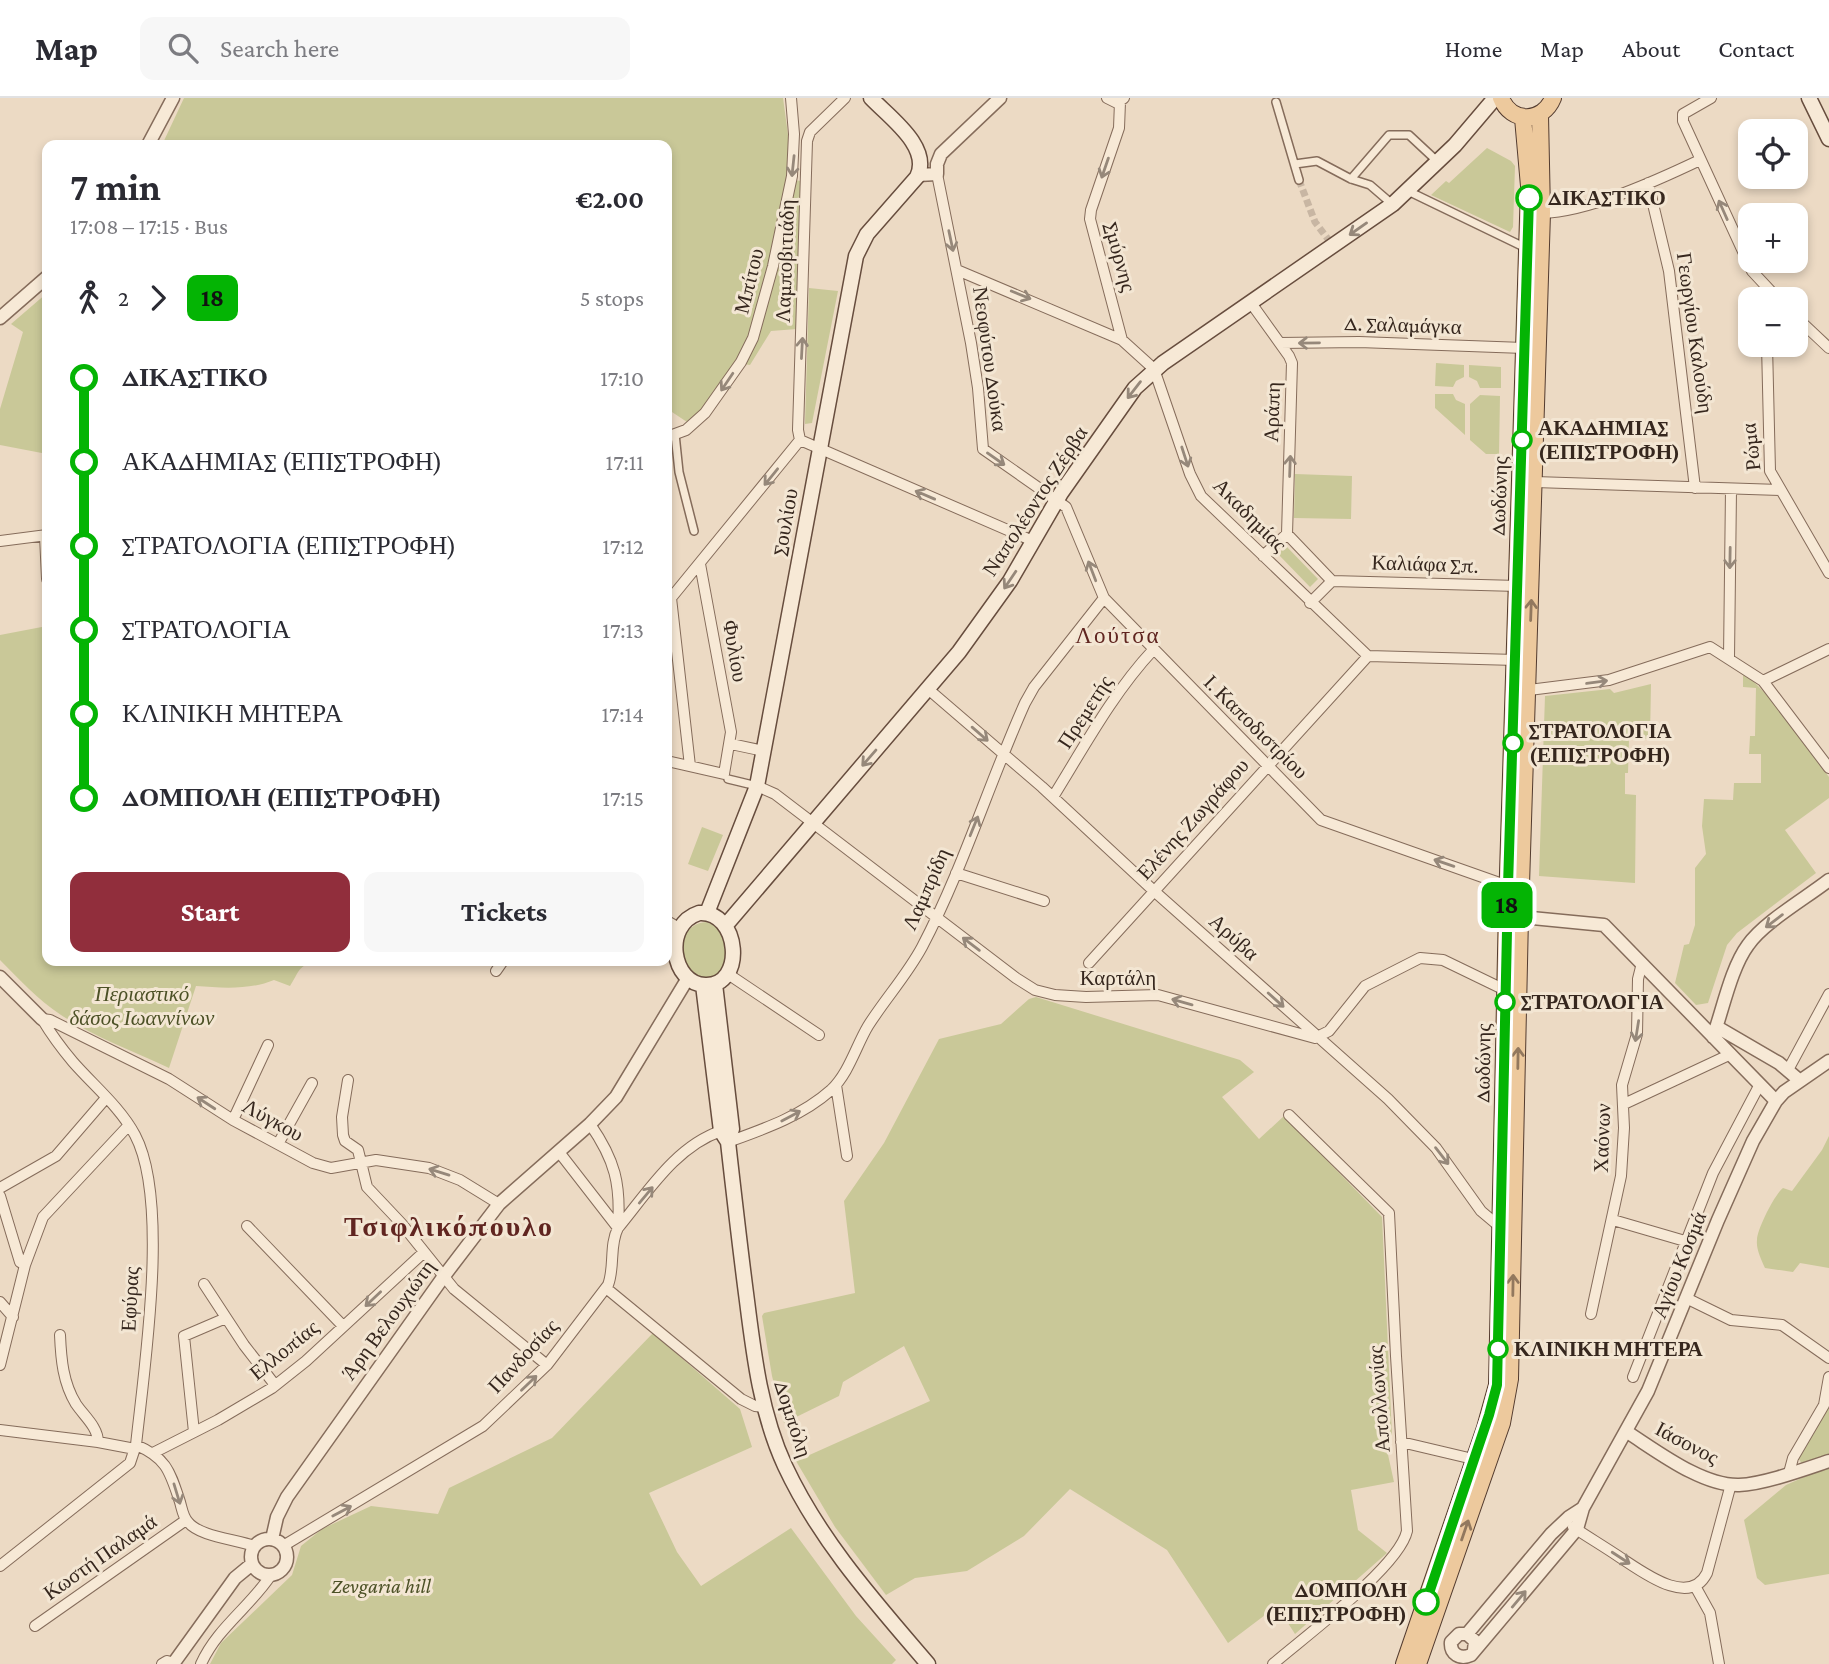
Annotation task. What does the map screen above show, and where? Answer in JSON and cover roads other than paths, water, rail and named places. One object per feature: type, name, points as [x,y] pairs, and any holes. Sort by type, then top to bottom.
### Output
[{"type":"main road","points":[[871,98],[911,139],[919,152],[918,175]]},
{"type":"main road","points":[[1498,98],[1510,112],[1523,118],[1540,115],[1550,106],[1553,98]]},
{"type":"main road","name":"Ναπολέοντος Ζέρβα","points":[[726,925],[959,652],[1010,581],[1056,500],[1135,388],[1154,369],[1393,204],[1438,162],[1498,98]]},
{"type":"main road","points":[[1809,98],[1827,129]]},
{"type":"main road","name":"Δωδώνης","points":[[1418,1664],[1423,1630],[1497,1385],[1505,990],[1514,917],[1529,690],[1542,213],[1540,115]]},
{"type":"main road","name":"Δωδώνης","points":[[1404,1664],[1423,1630],[1502,1423],[1512,1357],[1514,917],[1508,886],[1529,196],[1523,118]]},
{"type":"main road","name":"Σουλίου","points":[[707,913],[757,786],[858,250],[867,234],[918,175]]},
{"type":"main road","points":[[707,913],[726,925],[732,947],[732,963],[728,974],[709,984],[688,978],[681,969],[673,924],[707,913]]},
{"type":"main road","name":"Δομπόλη","points":[[709,984],[732,1129],[724,1137],[764,1407],[785,1467],[824,1534],[849,1570],[928,1664]]},
{"type":"street","points":[[151,140],[173,98]]},
{"type":"street","name":"Μπίτου","points":[[672,435],[696,423],[712,405],[748,351],[759,321],[781,232],[793,166],[791,98]]},
{"type":"street","name":"Λαμποβιτιάδη","points":[[800,440],[798,430],[807,141],[810,132],[845,98]]},
{"type":"street","points":[[919,152],[940,150],[1000,98]]},
{"type":"street","points":[[1107,98],[1122,100]]},
{"type":"street","points":[[1711,98],[1685,112],[1682,119],[1738,241]]},
{"type":"street","name":"Σμύρνης","points":[[1122,100],[1119,128],[1090,219],[1122,340]]},
{"type":"street","points":[[1276,102],[1299,180]]},
{"type":"street","points":[[918,175],[937,174],[940,155],[963,131]]},
{"type":"street","points":[[1351,179],[1389,135],[1409,135],[1438,162]]},
{"type":"street","points":[[1542,213],[1570,210],[1648,183],[1700,160]]},
{"type":"street","points":[[1295,164],[1317,161],[1351,179],[1370,185],[1393,204]]},
{"type":"street","name":"Νεοφύτου Δούκα","points":[[937,174],[978,388],[983,449],[1056,500]]},
{"type":"street","name":"Γεωργίου Καλούδη","points":[[1648,183],[1669,271],[1695,488]]},
{"type":"street","points":[[1409,191],[1527,248]]},
{"type":"street","name":"Νεοφύτου Δούκα","points":[[957,270],[1122,340],[1154,369]]},
{"type":"street","points":[[1754,273],[1767,287]]},
{"type":"street","points":[[0,318],[42,281]]},
{"type":"street","name":"Αράπη","points":[[1251,303],[1289,356],[1292,369],[1287,534]]},
{"type":"street","points":[[1808,328],[1829,348]]},
{"type":"street","name":"Δ. Σαλαμάγκα","points":[[1280,343],[1359,342],[1524,348]]},
{"type":"street","name":"Ρώμα","points":[[1767,357],[1770,471],[1829,573]]},
{"type":"street","name":"Ακαδημίας","points":[[1154,369],[1198,492],[1310,603],[1368,656]]},
{"type":"street","points":[[672,440],[694,531]]},
{"type":"street","points":[[672,599],[800,440],[1033,541]]},
{"type":"street","points":[[1535,482],[1780,490]]},
{"type":"street","points":[[1729,658],[1731,490]]},
{"type":"street","name":"Ι. Καποδιστρίου","points":[[1056,500],[1070,513],[1104,598],[1321,820],[1508,886]]},
{"type":"street","points":[[1263,556],[1287,534],[1332,581],[1310,603]]},
{"type":"street","points":[[0,541],[42,536]]},
{"type":"street","name":"Φυλίου","points":[[700,564],[731,744]]},
{"type":"street","name":"Καλιάφα Σπ.","points":[[1332,581],[1518,586]]},
{"type":"street","name":"Λαμπρίδη","points":[[724,1137],[786,1119],[809,1106],[843,1076],[868,1026],[917,956],[956,873],[1030,693],[1104,598]]},
{"type":"street","points":[[672,618],[690,766]]},
{"type":"street","points":[[1529,690],[1609,680],[1707,647],[1763,681],[1829,768]]},
{"type":"street","points":[[1763,681],[1829,649]]},
{"type":"street","name":"Πρεμετής","points":[[1053,797],[1103,716],[1153,650]]},
{"type":"street","points":[[1368,656],[1516,660]]},
{"type":"street","name":"Ελένης Ζωγράφου","points":[[1089,962],[1368,656]]},
{"type":"street","name":"Αρύβα","points":[[928,689],[1053,797],[1154,891],[1388,1099],[1437,1148],[1481,1211],[1500,1227]]},
{"type":"street","points":[[672,762],[724,774],[731,744],[764,751]]},
{"type":"street","points":[[728,779],[757,786]]},
{"type":"street","name":"Καρτάλη","points":[[757,786],[771,791],[935,918],[1016,978],[1041,993],[1086,997],[1158,995],[1295,1035],[1318,1038]]},
{"type":"street","points":[[956,873],[1044,901]]},
{"type":"street","points":[[1715,1032],[1735,972],[1748,945],[1759,933],[1829,880]]},
{"type":"street","points":[[1514,917],[1602,924],[1715,1032],[1731,1054],[1776,1101]]},
{"type":"street","points":[[1318,1038],[1331,1028],[1365,986],[1420,958],[1443,960],[1505,990]]},
{"type":"street","name":"Χαόνων","points":[[1591,1314],[1621,1176],[1624,1104],[1622,1085],[1637,1034],[1638,979],[1642,963]]},
{"type":"street","points":[[496,971],[500,966]]},
{"type":"street","points":[[728,974],[819,1035]]},
{"type":"street","points":[[0,976],[42,1019]]},
{"type":"street","name":"Άρη Βελουχιώτη","points":[[278,1542],[277,1517],[287,1497],[444,1276],[499,1204],[590,1124],[621,1090],[688,978]]},
{"type":"street","points":[[1788,1070],[1829,994]]},
{"type":"street","name":"Εφύρας","points":[[42,1019],[72,1061],[129,1125],[146,1163],[151,1212],[148,1329],[135,1447]]},
{"type":"street","name":"Λύγκου","points":[[42,1019],[50,1020],[131,1058],[233,1120],[322,1167],[383,1161],[441,1171],[470,1185],[499,1204]]},
{"type":"street","points":[[1715,1032],[1788,1070],[1799,1080]]},
{"type":"street","points":[[233,1120],[268,1045]]},
{"type":"street","points":[[1624,1104],[1731,1054]]},
{"type":"street","name":"Αγίου Κοσμά","points":[[1469,1657],[1577,1529],[1583,1508],[1648,1391],[1744,1159],[1776,1101],[1799,1080],[1829,1062]]},
{"type":"street","points":[[348,1080],[342,1117],[343,1135],[345,1141],[356,1149],[368,1187],[458,1293],[547,1365]]},
{"type":"street","points":[[278,1144],[312,1083]]},
{"type":"street","points":[[1633,1377],[1713,1172],[1760,1084]]},
{"type":"street","points":[[835,1085],[847,1156]]},
{"type":"street","points":[[0,1188],[56,1156],[106,1098]]},
{"type":"street","name":"Απολλωνίας","points":[[1273,1664],[1384,1569],[1406,1538],[1408,1523],[1389,1213],[1289,1115]]},
{"type":"street","name":"Πανδοσίας","points":[[278,1542],[484,1426],[547,1365],[606,1288],[611,1276],[620,1206],[615,1170],[609,1153],[590,1124]]},
{"type":"street","points":[[0,1365],[5,1311],[43,1217],[129,1125]]},
{"type":"street","points":[[559,1152],[618,1228],[683,1153],[698,1141],[724,1137]]},
{"type":"street","points":[[0,1196],[20,1262],[25,1265]]},
{"type":"street","points":[[1613,1220],[1685,1241]]},
{"type":"street","points":[[247,1226],[343,1326]]},
{"type":"street","name":"Ελλοπίας","points":[[153,1452],[239,1408],[275,1385],[423,1252]]},
{"type":"street","points":[[204,1284],[275,1385]]},
{"type":"street","points":[[606,1288],[741,1399],[764,1407]]},
{"type":"street","points":[[1686,1298],[1731,1320],[1782,1325],[1829,1359]]},
{"type":"street","points":[[194,1432],[184,1336],[226,1318]]},
{"type":"street","points":[[60,1335],[61,1366],[66,1383],[76,1405],[96,1432],[98,1442]]},
{"type":"street","points":[[1789,1473],[1793,1458],[1824,1405],[1829,1377]]},
{"type":"street","points":[[0,1430],[135,1447],[153,1452],[170,1473],[186,1520],[192,1526],[254,1546]]},
{"type":"street","name":"Ιάσονος","points":[[1627,1432],[1692,1472],[1731,1484]]},
{"type":"street","points":[[1401,1442],[1474,1459]]},
{"type":"street","points":[[0,1566],[125,1468],[130,1463],[135,1447]]},
{"type":"street","points":[[1563,1521],[1657,1581],[1678,1587],[1695,1586],[1702,1582],[1707,1573],[1731,1484],[1744,1484],[1829,1461]]},
{"type":"street","name":"Αγίου Κοσμά","points":[[1467,1634],[1563,1521],[1583,1508]]},
{"type":"street","name":"Κωστή Παλαμά","points":[[36,1626],[186,1520]]},
{"type":"street","points":[[201,1664],[217,1636],[256,1597],[271,1575],[286,1564],[287,1554],[278,1542],[264,1539],[254,1546],[252,1564],[262,1573],[271,1575]]},
{"type":"street","points":[[169,1664],[235,1578],[252,1564]]},
{"type":"street","points":[[1695,1586],[1710,1613],[1719,1664]]},
{"type":"street","points":[[1423,1630],[1451,1642]]},
{"type":"street","points":[[1459,1634],[1467,1634],[1475,1642],[1469,1657],[1454,1653],[1451,1642],[1459,1634]]},
{"type":"tunnel","points":[[1299,180],[1315,222],[1334,247]]},
{"type":"place","name":"ΔΙΚΑΣΤΙΚΟ","points":[[1529,198]]},
{"type":"place","name":"ΑΚΑΔΗΜΙΑΣ (ΕΠΙΣΤΡΟΦΗ)","points":[[1522,440]]},
{"type":"place","name":"ΣΤΡΑΤΟΛΟΓΙΑ (ΕΠΙΣΤΡΟΦΗ)","points":[[1513,743]]},
{"type":"place","name":"ΣΤΡΑΤΟΛΟΓΙΑ","points":[[1505,1002]]},
{"type":"place","name":"ΚΛΙΝΙΚΗ ΜΗΤΕΡΑ","points":[[1498,1349]]},
{"type":"place","name":"ΔΟΜΠΟΛΗ (ΕΠΙΣΤΡΟΦΗ)","points":[[1426,1602]]},
{"type":"district","name":"Λούτσα","points":[[1118,635]]},
{"type":"district","name":"Τσιφλικόπουλο","points":[[449,1226]]},
{"type":"park label","name":"Περιαστικό δάσος Ιωαννίνων","points":[[142,1006]]},
{"type":"park label","name":"Zevgaria hill","points":[[381,1586]]}]
